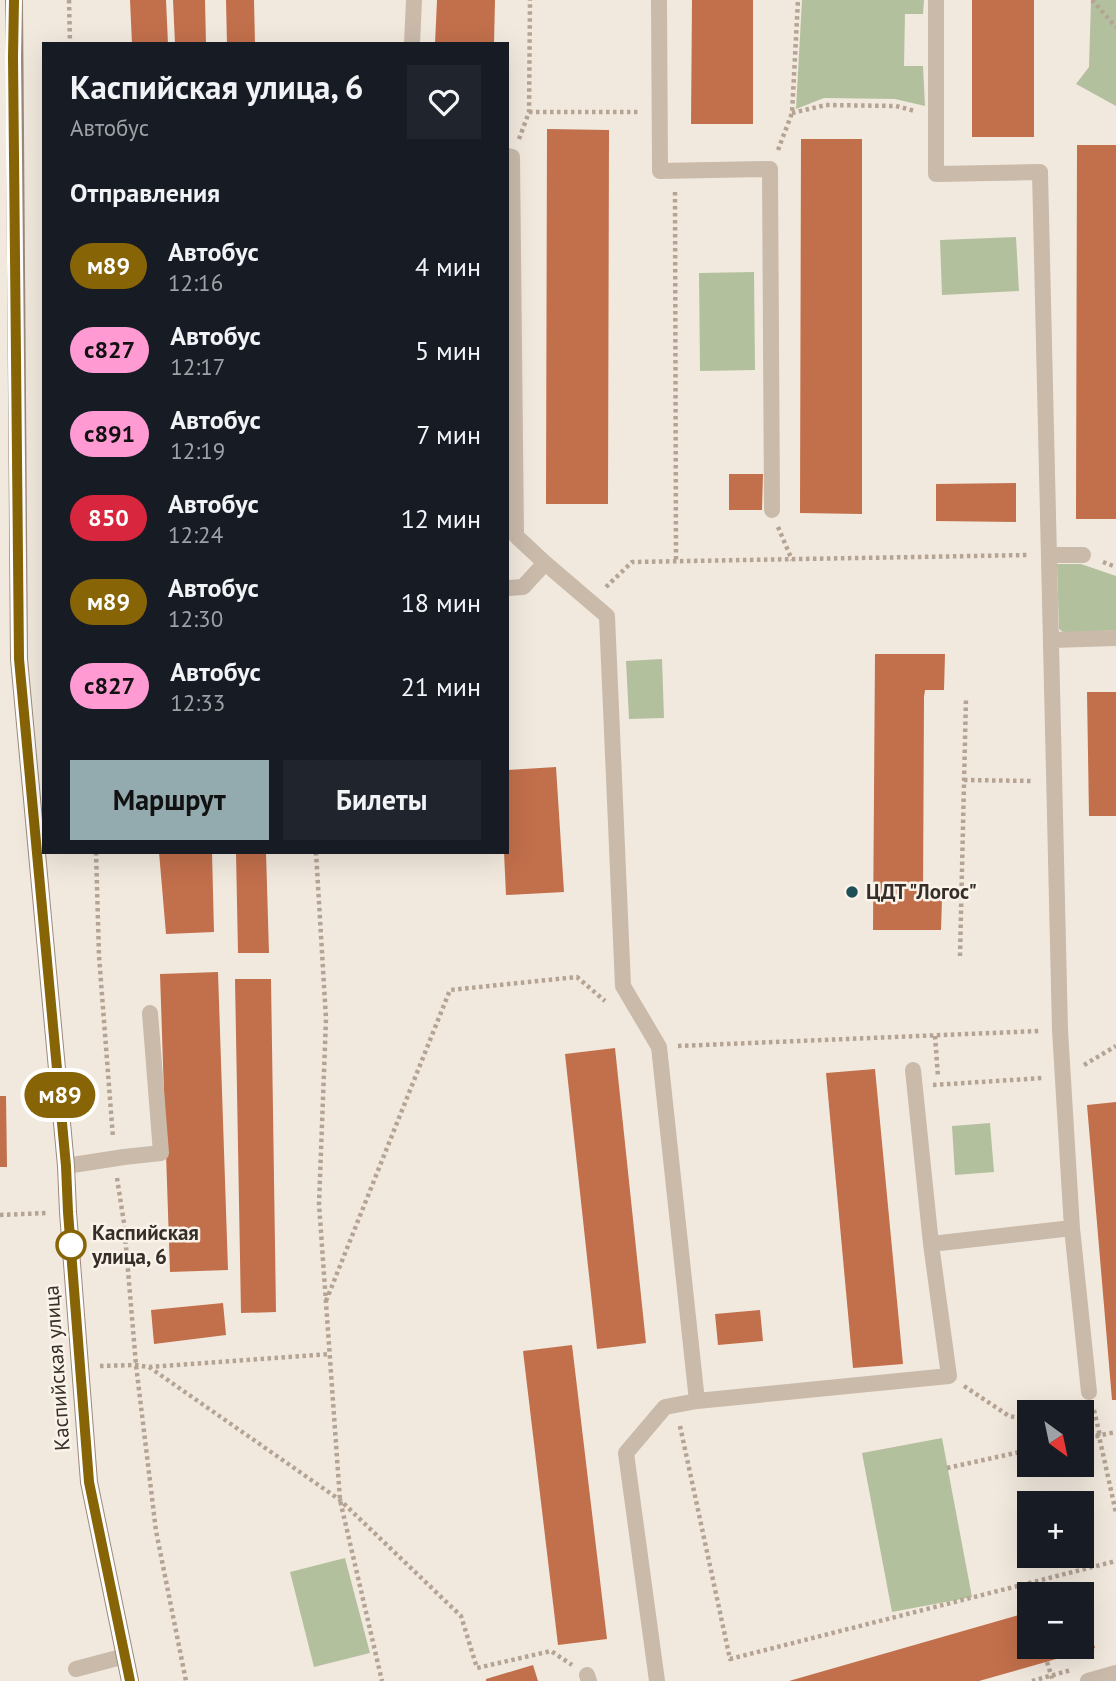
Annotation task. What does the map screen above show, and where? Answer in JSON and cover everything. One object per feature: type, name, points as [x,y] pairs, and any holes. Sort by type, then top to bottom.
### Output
[{"type":"main road","name":"Каспийская улица","points":[[14,0],[19,659],[66,1166],[89,1482],[130,1681]]},
{"type":"lane","points":[[412,42],[414,0]]},
{"type":"lane","points":[[659,0],[660,171],[771,169],[772,510]]},
{"type":"lane","points":[[936,0],[936,174],[1040,172],[1060,1030],[1072,1228],[1089,1392]]},
{"type":"lane","points":[[510,157],[516,536],[607,616],[623,986],[659,1047],[697,1401]]},
{"type":"lane","points":[[1049,555],[1083,555]]},
{"type":"lane","points":[[509,588],[523,587],[545,563]]},
{"type":"lane","points":[[1052,640],[1116,638]]},
{"type":"lane","points":[[66,1166],[161,1153],[150,1013]]},
{"type":"lane","points":[[657,1681],[626,1453],[664,1407],[697,1401],[949,1376],[931,1244],[914,1078]]},
{"type":"lane","points":[[931,1244],[1072,1228]]},
{"type":"lane","points":[[76,1669],[125,1656]]},
{"type":"lane","points":[[1088,1681],[1116,1673]]},
{"type":"path","points":[[69,0],[70,42]]},
{"type":"path","points":[[510,157],[528,112],[530,0]]},
{"type":"path","points":[[771,169],[792,113],[798,0]]},
{"type":"path","points":[[1092,0],[1116,27]]},
{"type":"path","points":[[792,113],[826,105],[895,106],[935,116]]},
{"type":"path","points":[[528,112],[660,112]]},
{"type":"path","points":[[675,170],[676,562]]},
{"type":"path","points":[[779,530],[792,560]]},
{"type":"path","points":[[590,602],[632,562],[1049,555]]},
{"type":"path","points":[[960,956],[966,697]]},
{"type":"path","points":[[964,780],[1026,781]]},
{"type":"path","points":[[96,854],[99,956],[115,1159],[124,1223],[136,1365],[156,1531],[186,1681]]},
{"type":"path","points":[[316,854],[326,1019],[319,1204],[340,1500],[383,1681]]},
{"type":"path","points":[[326,1301],[450,990],[577,977],[608,1003]]},
{"type":"path","points":[[659,1047],[1060,1030]]},
{"type":"path","points":[[935,1036],[939,1085]]},
{"type":"path","points":[[914,1078],[939,1085],[1064,1077],[1116,1046]]},
{"type":"path","points":[[0,1215],[68,1212]]},
{"type":"path","points":[[330,1354],[149,1367],[340,1500],[461,1616],[477,1668],[551,1651],[588,1678]]},
{"type":"path","points":[[949,1376],[1009,1416],[1017,1418]]},
{"type":"path","points":[[675,1405],[730,1659],[1116,1561]]},
{"type":"path","points":[[1094,1437],[1116,1432]]},
{"type":"path","points":[[1094,1435],[1098,1436]]},
{"type":"path","points":[[1098,1436],[1116,1513]]},
{"type":"path","points":[[947,1468],[1017,1453]]},
{"type":"path","points":[[1047,1662],[1053,1681]]},
{"type":"green space","points":[[802,0],[924,0],[923,14],[905,14],[904,66],[923,66],[925,106],[895,99],[824,98],[796,109]]},
{"type":"green space","points":[[1091,0],[1116,0],[1116,106],[1076,84],[1089,67]]},
{"type":"green space","points":[[1016,237],[1019,291],[942,295],[940,240]]},
{"type":"green space","points":[[754,272],[755,370],[700,371],[699,273]]},
{"type":"green space","points":[[1057,564],[1081,564],[1116,576],[1116,630],[1066,634],[1059,629]]},
{"type":"green space","points":[[662,659],[664,718],[629,719],[626,661]]},
{"type":"green space","points":[[990,1123],[994,1172],[955,1175],[952,1126]]},
{"type":"green space","points":[[942,1438],[972,1597],[892,1612],[862,1453]]},
{"type":"green space","points":[[345,1558],[370,1653],[314,1667],[290,1572]]},
{"type":"building","points":[[130,0],[166,0],[168,42],[132,42]]},
{"type":"building","points":[[173,0],[205,0],[206,42],[175,42]]},
{"type":"building","points":[[226,0],[254,0],[255,42],[227,42]]},
{"type":"building","points":[[437,0],[495,0],[494,42],[435,42]]},
{"type":"building","points":[[692,0],[753,0],[753,124],[691,124]]},
{"type":"building","points":[[972,0],[1034,0],[1034,137],[972,137]]},
{"type":"building","points":[[547,129],[609,130],[608,504],[546,504]]},
{"type":"building","points":[[801,139],[862,139],[862,514],[800,513]]},
{"type":"building","points":[[1077,145],[1116,145],[1116,519],[1076,519]]},
{"type":"building","points":[[729,474],[763,474],[762,510],[729,510]]},
{"type":"building","points":[[1016,483],[1016,522],[936,521],[936,484]]},
{"type":"building","points":[[875,654],[945,654],[944,690],[925,690],[924,697],[923,899],[942,899],[941,930],[873,930]]},
{"type":"building","points":[[1087,692],[1116,692],[1116,816],[1089,816]]},
{"type":"building","points":[[556,767],[564,892],[506,895],[504,854],[509,854],[509,770]]},
{"type":"building","points":[[159,854],[212,854],[214,932],[166,934]]},
{"type":"building","points":[[236,854],[266,854],[269,953],[238,953]]},
{"type":"building","points":[[218,972],[228,1270],[170,1272],[160,974]]},
{"type":"building","points":[[235,979],[271,979],[276,1312],[241,1313]]},
{"type":"building","points":[[615,1048],[646,1343],[597,1349],[565,1054]]},
{"type":"building","points":[[875,1069],[903,1364],[853,1368],[826,1073]]},
{"type":"building","points":[[0,1096],[6,1096],[7,1167],[0,1167]]},
{"type":"building","points":[[1116,1102],[1116,1400],[1112,1400],[1087,1105]]},
{"type":"building","points":[[223,1303],[226,1335],[154,1344],[151,1310]]},
{"type":"building","points":[[760,1310],[763,1341],[718,1345],[715,1314]]},
{"type":"building","points":[[572,1345],[607,1639],[558,1645],[523,1351]]},
{"type":"building","points":[[1017,1615],[1017,1659],[1056,1659],[979,1681],[789,1681]]},
{"type":"building","points":[[533,1665],[538,1681],[486,1681],[486,1679]]},
{"type":"bus line","name":"м89","points":[[14,0],[19,659],[66,1166],[89,1482],[130,1681]]},
{"type":"place","name":"ЦДТ \"Логос\"","points":[[852,892]]},
{"type":"place","name":"Каспийская улица, 6","points":[[71,1245]]}]
